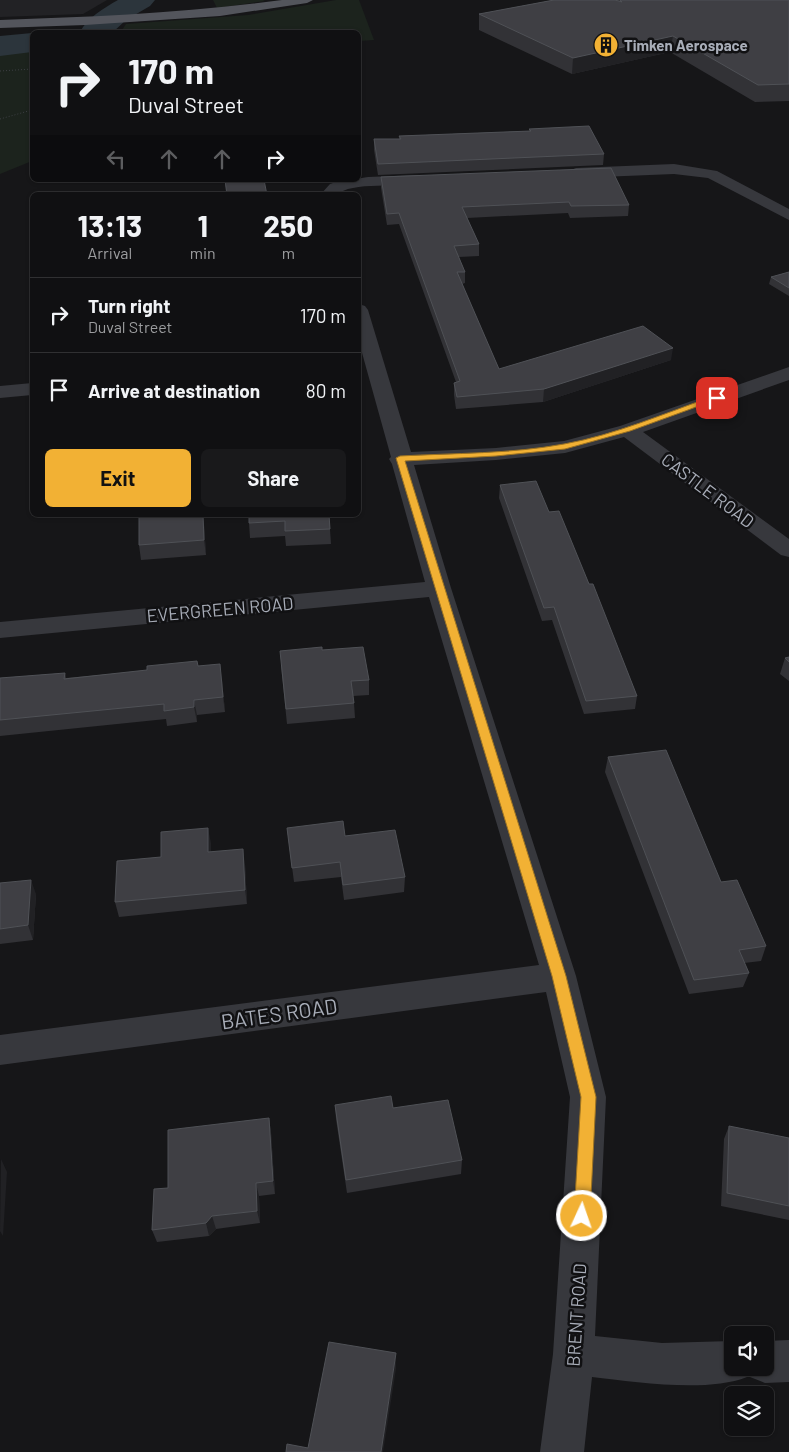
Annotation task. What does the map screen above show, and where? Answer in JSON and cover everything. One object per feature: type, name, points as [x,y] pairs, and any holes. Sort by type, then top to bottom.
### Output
[{"type":"main road","points":[[0,24],[119,19],[262,8],[307,0]]},
{"type":"street","points":[[565,174],[674,169],[712,174],[789,214]]},
{"type":"street","points":[[332,191],[368,182],[437,179]]},
{"type":"street","name":"BRENT ROAD","points":[[361,323],[367,362],[400,458],[559,976],[588,1097],[574,1354],[562,1452]]},
{"type":"street","points":[[400,458],[496,454],[565,447],[627,430],[789,373]]},
{"type":"street","points":[[0,392],[30,389]]},
{"type":"street","name":"CASTLE ROAD","points":[[627,430],[789,550]]},
{"type":"street","name":"EVERGREEN ROAD","points":[[0,630],[439,588]]},
{"type":"street","name":"BATES ROAD","points":[[0,1050],[559,976]]},
{"type":"street","points":[[574,1354],[662,1364],[724,1362]]},
{"type":"street","points":[[774,1362],[789,1361]]},
{"type":"path","points":[[0,71],[30,69]]},
{"type":"path","points":[[0,120],[30,111]]},
{"type":"shaded area","points":[[0,0],[107,0],[83,14],[0,17]]},
{"type":"shaded area","points":[[213,0],[263,0],[265,1],[217,8]]},
{"type":"shaded area","points":[[336,0],[359,0],[374,40],[361,41],[361,30],[122,30],[126,24],[248,15]]},
{"type":"shaded area","points":[[30,38],[30,162],[0,174],[0,43]]},
{"type":"building","name":"Timken Aerospace","points":[[554,0],[615,0],[622,2],[620,0],[789,0],[789,84],[758,85],[673,36],[573,58],[479,14]]},
{"type":"building","points":[[589,126],[604,154],[378,164],[374,139],[401,139],[399,136],[531,131],[529,129]]},
{"type":"building","points":[[611,168],[629,205],[571,206],[569,202],[462,207],[479,244],[454,246],[465,272],[457,272],[499,369],[643,326],[673,348],[544,389],[457,397],[454,383],[460,381],[399,213],[387,214],[381,177]]},
{"type":"building","points":[[225,182],[264,182],[266,192],[227,192]]},
{"type":"building","points":[[789,272],[789,288],[771,277]]},
{"type":"building","points":[[536,481],[549,512],[559,511],[589,584],[593,584],[637,696],[586,701],[554,607],[544,608],[500,485]]},
{"type":"building","points":[[139,517],[203,517],[204,540],[139,545]]},
{"type":"building","points":[[249,517],[329,517],[330,529],[285,531],[285,521],[249,523]]},
{"type":"building","points":[[322,647],[322,650],[363,647],[369,680],[351,681],[354,703],[286,709],[280,651]]},
{"type":"building","points":[[197,661],[198,666],[220,664],[223,697],[194,700],[194,707],[164,711],[164,704],[0,720],[0,678],[65,673],[64,679],[147,670],[147,666]]},
{"type":"building","points":[[666,750],[721,882],[737,880],[766,946],[739,950],[749,973],[694,980],[608,757]]},
{"type":"building","points":[[343,821],[345,836],[395,830],[405,877],[343,885],[340,862],[292,868],[287,828]]},
{"type":"building","points":[[208,828],[208,852],[243,849],[245,890],[115,902],[117,861],[161,857],[161,832]]},
{"type":"building","points":[[31,880],[28,925],[0,929],[0,883]]},
{"type":"building","points":[[391,1096],[393,1108],[448,1100],[462,1160],[346,1180],[335,1105]]},
{"type":"building","points":[[269,1118],[273,1181],[256,1183],[257,1211],[212,1216],[206,1223],[152,1230],[154,1189],[168,1188],[168,1130]]},
{"type":"building","points":[[729,1126],[789,1138],[789,1206],[727,1193]]},
{"type":"building","points":[[329,1342],[396,1353],[381,1452],[286,1452],[287,1444],[308,1448]]},
{"type":"waterway","points":[[97,30],[115,14],[140,0]]},
{"type":"waterway","points":[[0,46],[30,43]]},
{"type":"place","name":"Timken Aerospace","points":[[606,45]]},
{"type":"route","points":[[582,1216],[588,1097],[559,976],[400,458],[496,454],[565,447],[627,430],[717,398]]}]
